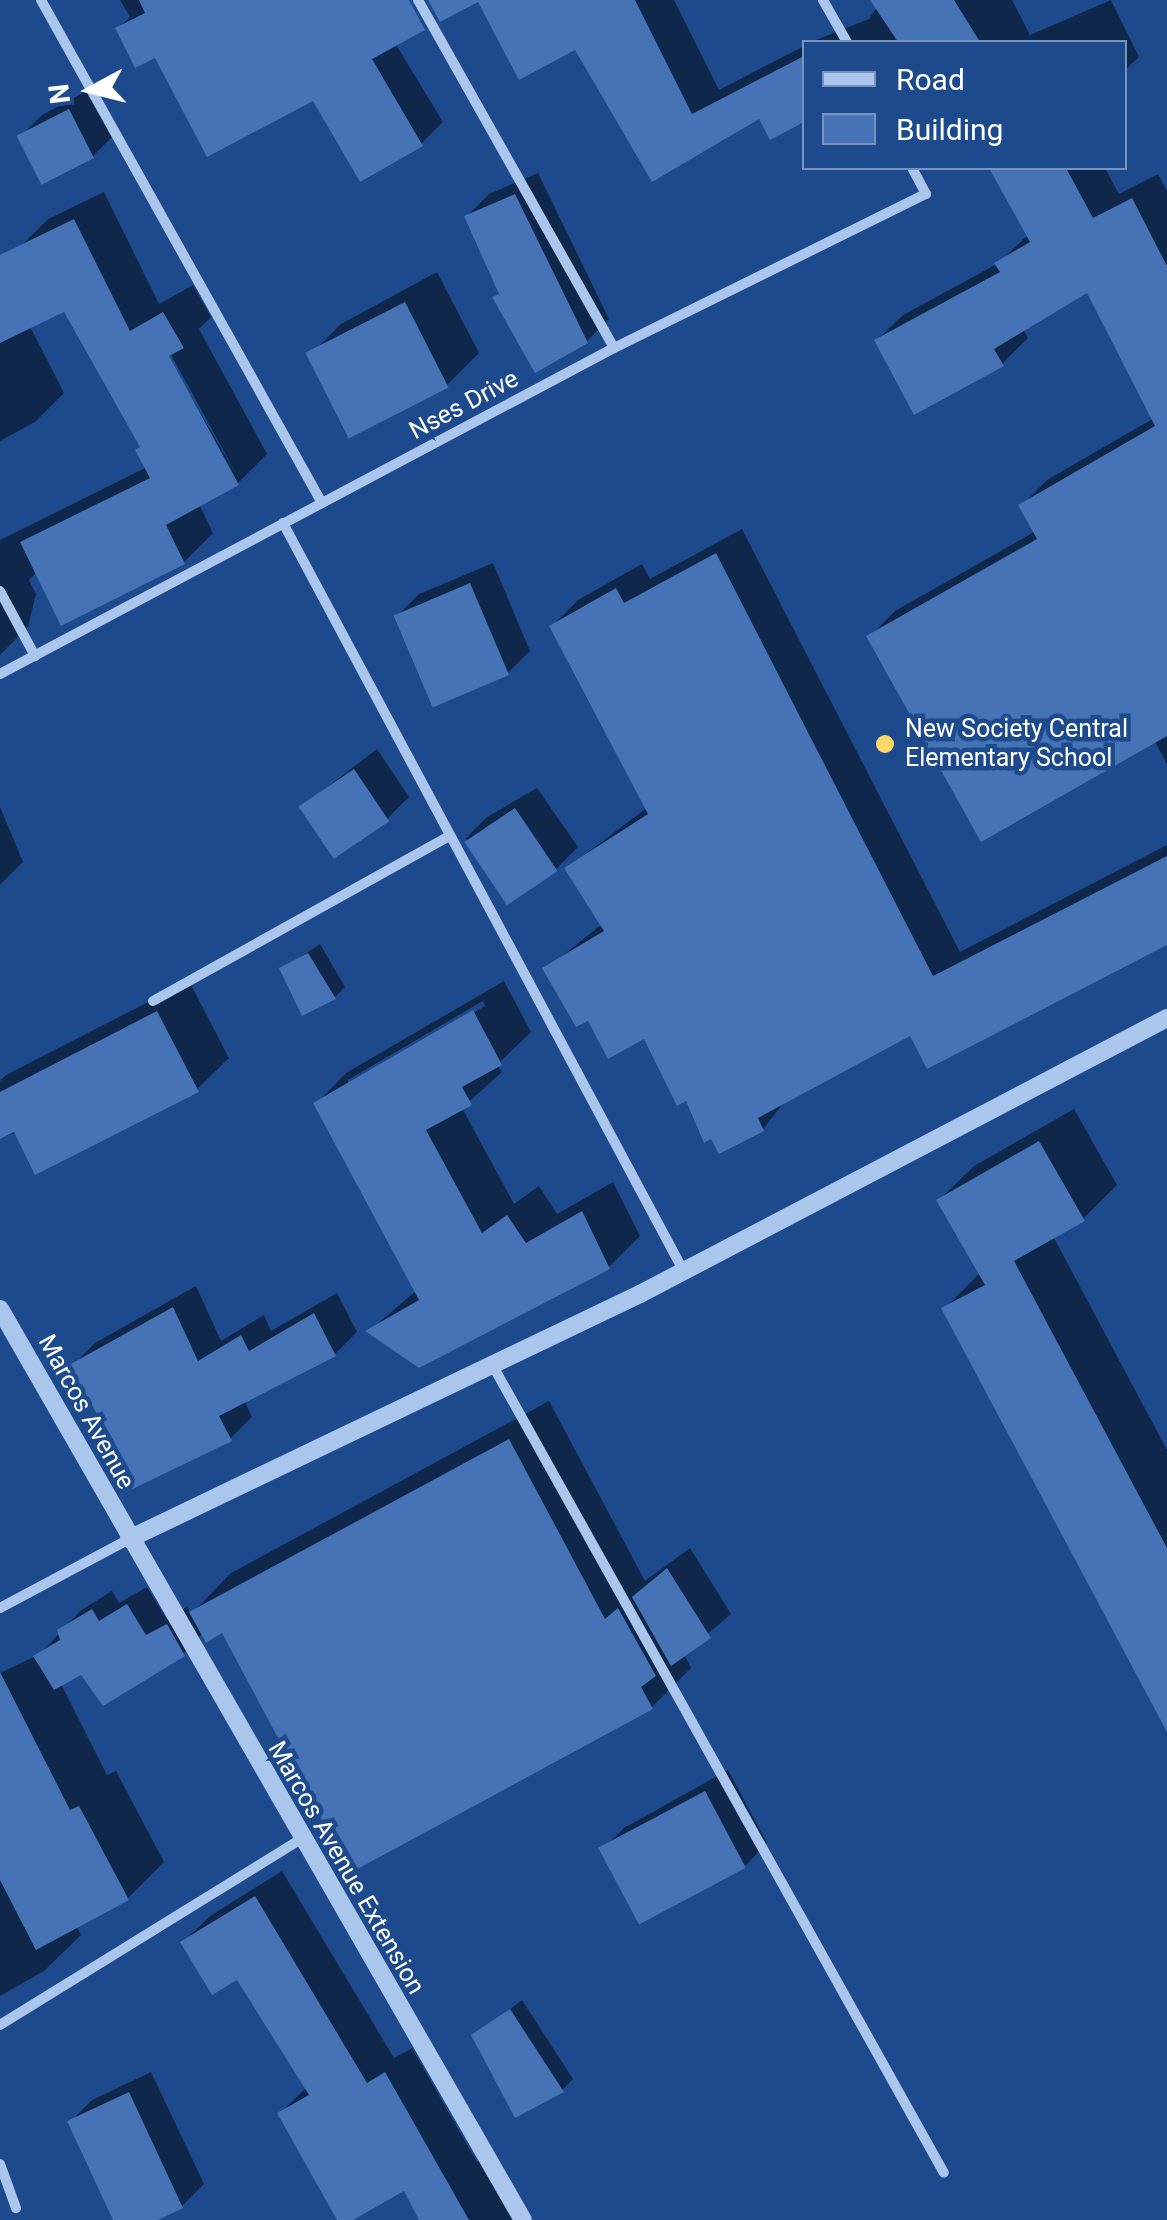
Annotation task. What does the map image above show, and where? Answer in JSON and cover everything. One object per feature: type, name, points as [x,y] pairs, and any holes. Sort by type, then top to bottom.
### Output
[{"type":"street","points":[[42,0],[322,503]]},
{"type":"street","points":[[418,0],[614,348]]},
{"type":"street","points":[[823,0],[846,40]]},
{"type":"street","name":"Nses Drive","points":[[0,674],[614,348],[926,194],[913,170]]},
{"type":"street","points":[[283,524],[682,1268]]},
{"type":"street","points":[[0,591],[35,656]]},
{"type":"street","points":[[153,1001],[450,836]]},
{"type":"street","points":[[0,1608],[129,1539],[493,1366],[1167,1018]]},
{"type":"street","name":"Marcos Avenue","points":[[0,1310],[129,1539]]},
{"type":"street","points":[[493,1366],[944,2173]]},
{"type":"street","name":"Marcos Avenue Extension","points":[[129,1539],[523,2220]]},
{"type":"street","points":[[0,2025],[300,1840]]},
{"type":"street","points":[[0,2164],[16,2208]]},
{"type":"building","points":[[139,0],[409,0],[425,30],[372,59],[423,146],[360,182],[313,101],[207,157],[155,58],[135,68],[115,28],[145,13]]},
{"type":"building","points":[[428,0],[635,0],[692,114],[802,57],[802,123],[770,140],[759,119],[652,182],[575,50],[519,80],[478,2],[440,22]]},
{"type":"building","points":[[870,0],[954,0],[979,40],[897,40]]},
{"type":"building","points":[[69,109],[94,158],[41,185],[16,136]]},
{"type":"building","points":[[990,170],[1067,170],[1093,218],[1132,198],[1167,266],[1167,736],[981,842],[866,636],[1037,539],[1018,505],[1155,426],[1087,293],[994,349],[1004,366],[914,415],[874,340],[1000,272],[994,263],[1030,242]]},
{"type":"building","points":[[515,194],[588,343],[535,373],[492,297],[499,294],[464,216]]},
{"type":"building","points":[[74,219],[130,331],[163,312],[184,348],[169,356],[239,485],[166,525],[185,564],[61,626],[20,542],[150,478],[135,450],[140,447],[64,312],[0,343],[0,255]]},
{"type":"building","points":[[405,302],[449,388],[349,438],[305,353]]},
{"type":"building","points":[[716,553],[933,976],[1167,856],[1167,945],[927,1069],[910,1036],[758,1118],[764,1131],[719,1154],[711,1139],[704,1143],[686,1101],[677,1106],[644,1039],[608,1059],[588,1021],[576,1027],[542,968],[604,931],[564,868],[648,814],[549,626],[616,588],[624,603]]},
{"type":"building","points":[[470,583],[509,675],[433,707],[394,615]]},
{"type":"building","points":[[354,769],[389,821],[334,859],[298,806]]},
{"type":"building","points":[[515,808],[557,871],[507,905],[464,842]]},
{"type":"building","points":[[308,953],[336,999],[302,1016],[279,968]]},
{"type":"building","points":[[473,1010],[502,1065],[462,1087],[472,1105],[426,1130],[482,1233],[507,1215],[526,1243],[582,1211],[610,1269],[419,1368],[365,1331],[419,1300],[313,1103]]},
{"type":"building","points":[[157,1011],[199,1092],[35,1175],[14,1132],[0,1139],[0,1092]]},
{"type":"building","points":[[1039,1141],[1085,1221],[1014,1261],[1167,1548],[1167,1732],[941,1308],[985,1285],[936,1200]]},
{"type":"building","points":[[173,1307],[198,1361],[241,1335],[249,1351],[314,1313],[336,1356],[219,1416],[232,1441],[122,1494],[93,1436],[106,1430],[69,1365]]},
{"type":"building","points":[[509,1439],[605,1619],[618,1608],[656,1676],[641,1687],[653,1709],[350,1873],[222,1633],[206,1643],[189,1612]]},
{"type":"building","points":[[667,1568],[711,1638],[671,1666],[632,1597]]},
{"type":"building","points":[[127,1604],[146,1635],[167,1624],[185,1656],[103,1706],[81,1675],[54,1690],[33,1656],[60,1640],[57,1630],[92,1609],[99,1621]]},
{"type":"building","points":[[0,1672],[70,1810],[79,1806],[129,1900],[36,1950],[0,1880]]},
{"type":"building","points":[[705,1791],[746,1868],[639,1925],[598,1848]]},
{"type":"building","points":[[255,1896],[367,2083],[385,2072],[469,2220],[419,2220],[404,2191],[353,2220],[337,2220],[277,2113],[309,2095],[237,1980],[212,1995],[180,1942]]},
{"type":"building","points":[[510,2009],[564,2092],[515,2118],[471,2035]]},
{"type":"building","points":[[129,2092],[183,2208],[158,2220],[113,2220],[67,2121]]},
{"type":"place","name":"New Society Central Elementary School","points":[[885,744]]}]
